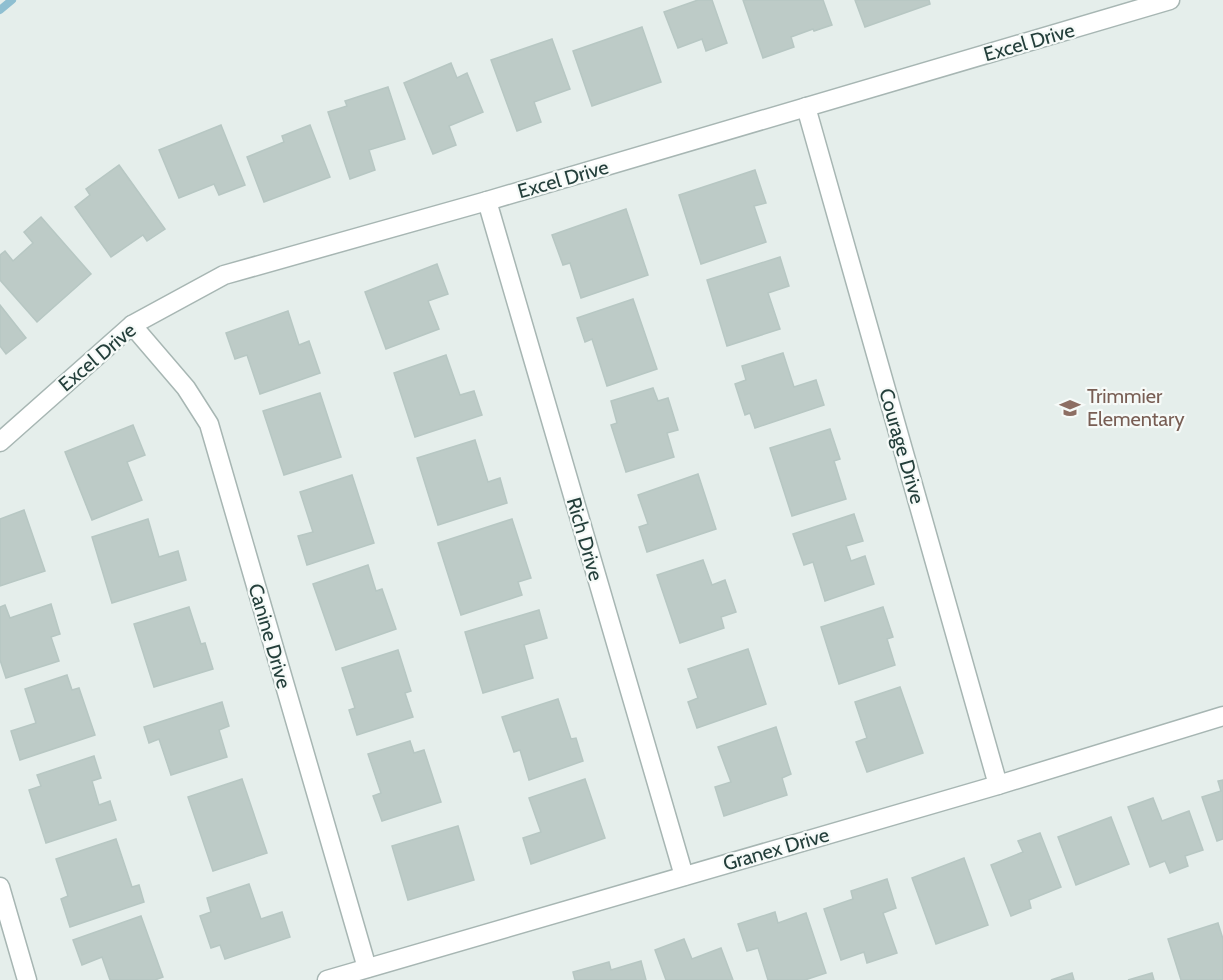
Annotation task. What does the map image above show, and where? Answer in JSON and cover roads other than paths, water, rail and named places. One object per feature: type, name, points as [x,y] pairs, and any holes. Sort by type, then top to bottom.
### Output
[{"type":"street","name":"Excel Drive","points":[[0,442],[132,325],[224,275],[487,201],[1170,0]]},
{"type":"street","name":"Courage Drive","points":[[806,107],[998,785]]},
{"type":"street","name":"Rich Drive","points":[[487,201],[684,876]]},
{"type":"street","name":"Canine Drive","points":[[132,325],[186,388],[209,424],[367,968]]},
{"type":"street","name":"Granex Drive","points":[[327,980],[998,785],[1223,716]]},
{"type":"street","points":[[0,887],[27,980]]},
{"type":"waterway","points":[[0,10],[12,0]]},
{"type":"place","name":"Trimmier Elementary","points":[[1070,408]]}]
